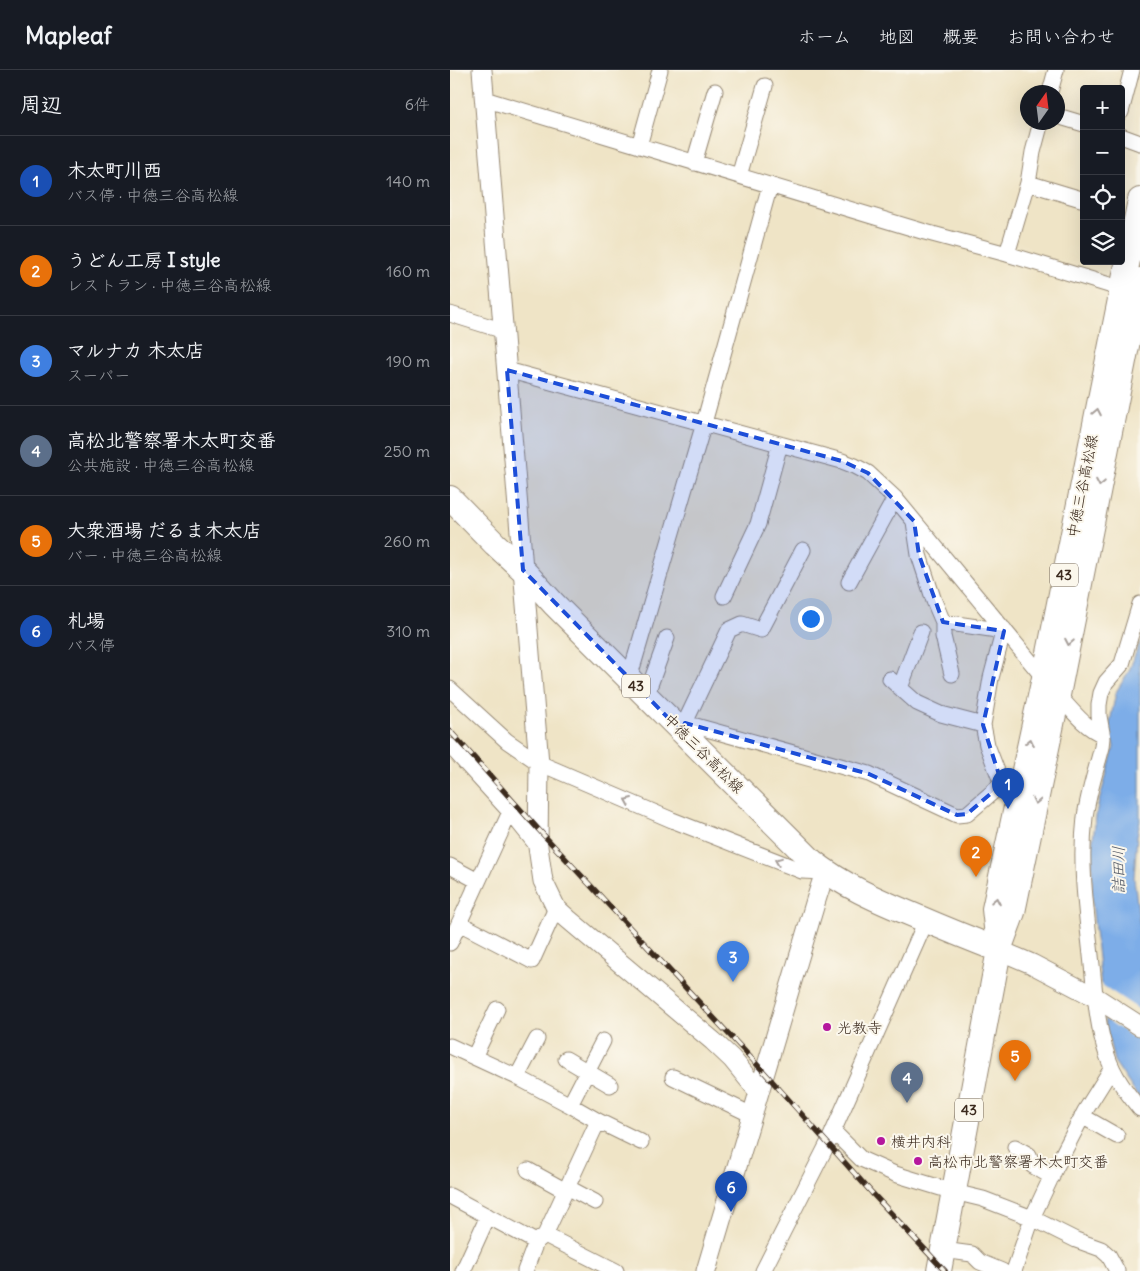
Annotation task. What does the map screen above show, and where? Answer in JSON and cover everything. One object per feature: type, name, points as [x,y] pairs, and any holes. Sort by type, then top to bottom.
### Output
[{"type":"main road","name":"中徳三谷高松線","points":[[941,1260],[999,950],[1013,912],[1051,686],[1135,289],[1140,200]]},
{"type":"main road","name":"中徳三谷高松線","points":[[450,498],[646,696],[683,727],[812,861],[825,872],[874,898],[959,935],[999,950]]},
{"type":"main road","name":"中徳三谷高松線","points":[[999,950],[994,909],[1011,790],[1051,686]]},
{"type":"street","points":[[482,70],[539,764],[538,847],[543,881],[556,908],[713,1041],[732,1059],[758,1091]]},
{"type":"street","points":[[639,146],[660,70]]},
{"type":"street","points":[[1052,85],[1056,70]]},
{"type":"street","points":[[1125,97],[1132,70]]},
{"type":"street","points":[[739,176],[765,86]]},
{"type":"street","points":[[694,163],[715,91]]},
{"type":"street","points":[[484,99],[925,232],[1135,289]]},
{"type":"street","points":[[1065,118],[1080,123]]},
{"type":"street","points":[[1007,254],[1028,183],[1032,152],[1039,130]]},
{"type":"street","points":[[1125,137],[1140,143]]},
{"type":"street","points":[[1028,183],[1080,199]]},
{"type":"street","points":[[629,679],[704,423],[770,185]]},
{"type":"street","points":[[450,314],[504,331]]},
{"type":"street","points":[[507,370],[842,461],[868,473],[895,498],[1051,686],[1087,725],[1102,734]]},
{"type":"street","points":[[724,596],[758,524],[780,444]]},
{"type":"street","points":[[850,582],[895,498]]},
{"type":"street","points":[[914,521],[919,554],[934,601],[944,622],[942,636],[952,674]]},
{"type":"street","points":[[803,550],[761,630],[742,624],[729,630],[683,727],[870,774],[956,815],[967,814],[1011,790],[988,745],[983,725],[991,678],[1004,630]]},
{"type":"street","points":[[1140,604],[1122,664],[1106,682],[1101,693],[1099,716],[1102,747],[1085,815],[1082,862],[1099,1022],[1106,1054],[1119,1082],[1140,1109]]},
{"type":"street","points":[[944,622],[1004,630]]},
{"type":"street","points":[[921,632],[895,683],[917,703],[941,714],[983,725]]},
{"type":"street","points":[[646,696],[667,638]]},
{"type":"street","points":[[450,689],[501,736],[539,764],[672,820],[802,871],[825,872],[758,1091],[706,1271]]},
{"type":"street","points":[[450,746],[510,812],[538,847]]},
{"type":"street","points":[[450,942],[510,812]]},
{"type":"street","points":[[450,866],[478,881]]},
{"type":"street","points":[[450,942],[478,881]]},
{"type":"street","points":[[459,923],[532,961],[556,908]]},
{"type":"street","points":[[763,1271],[833,1131],[926,921]]},
{"type":"street","points":[[999,950],[1040,968],[1098,999],[1140,1026]]},
{"type":"street","points":[[474,1057],[498,1009]]},
{"type":"street","points":[[517,1077],[537,1039]]},
{"type":"street","points":[[570,1105],[603,1041]]},
{"type":"street","points":[[450,1046],[517,1077],[641,1142]]},
{"type":"street","points":[[566,1059],[610,1085]]},
{"type":"street","points":[[1014,1271],[1032,1218],[1082,1116],[1112,1068]]},
{"type":"street","points":[[673,1077],[752,1115]]},
{"type":"street","points":[[1082,1116],[1117,1136]]},
{"type":"street","points":[[525,1271],[598,1121]]},
{"type":"street","points":[[833,1131],[861,1159],[894,1174],[983,1199],[1032,1218],[1076,1240],[1102,1249],[1117,1271]]},
{"type":"street","points":[[1015,1147],[1029,1155],[1033,1166],[1052,1177]]},
{"type":"street","points":[[528,1170],[595,1202]]},
{"type":"street","points":[[450,1196],[488,1216],[616,1271]]},
{"type":"street","points":[[463,1271],[488,1216]]},
{"type":"street","points":[[941,1260],[972,1254],[980,1262],[1002,1271]]},
{"type":"highlighted area","points":[[507,370],[842,461],[868,473],[914,521],[919,555],[943,622],[1004,631],[983,725],[1002,784],[967,814],[957,815],[869,774],[685,723],[681,731],[523,570]]},
{"type":"water","name":"詰田川","points":[[1140,641],[1140,822],[1134,878],[1140,927],[1140,1100],[1114,1061],[1105,1023],[1092,903],[1092,846],[1097,809],[1114,747],[1109,727],[1116,692],[1129,671]]},
{"type":"pier","points":[[1099,983],[1140,1010],[1140,1042],[1104,1018]]},
{"type":"railway","points":[[450,731],[945,1271]]},
{"type":"place","name":"木太町川西","points":[[1008,809]]},
{"type":"place","name":"うどん工房 I style","points":[[976,877]]},
{"type":"place","name":"マルナカ 木太店","points":[[733,982]]},
{"type":"place","name":"光教寺","points":[[827,1027]]},
{"type":"place","name":"大衆酒場 だるま木太店","points":[[1015,1081]]},
{"type":"place","name":"高松北警察署木太町交番","points":[[907,1103]]},
{"type":"place","name":"横井内科","points":[[881,1141]]},
{"type":"place","name":"高松市北警察署木太町交番","points":[[918,1161]]},
{"type":"place","name":"札場","points":[[731,1212]]}]
